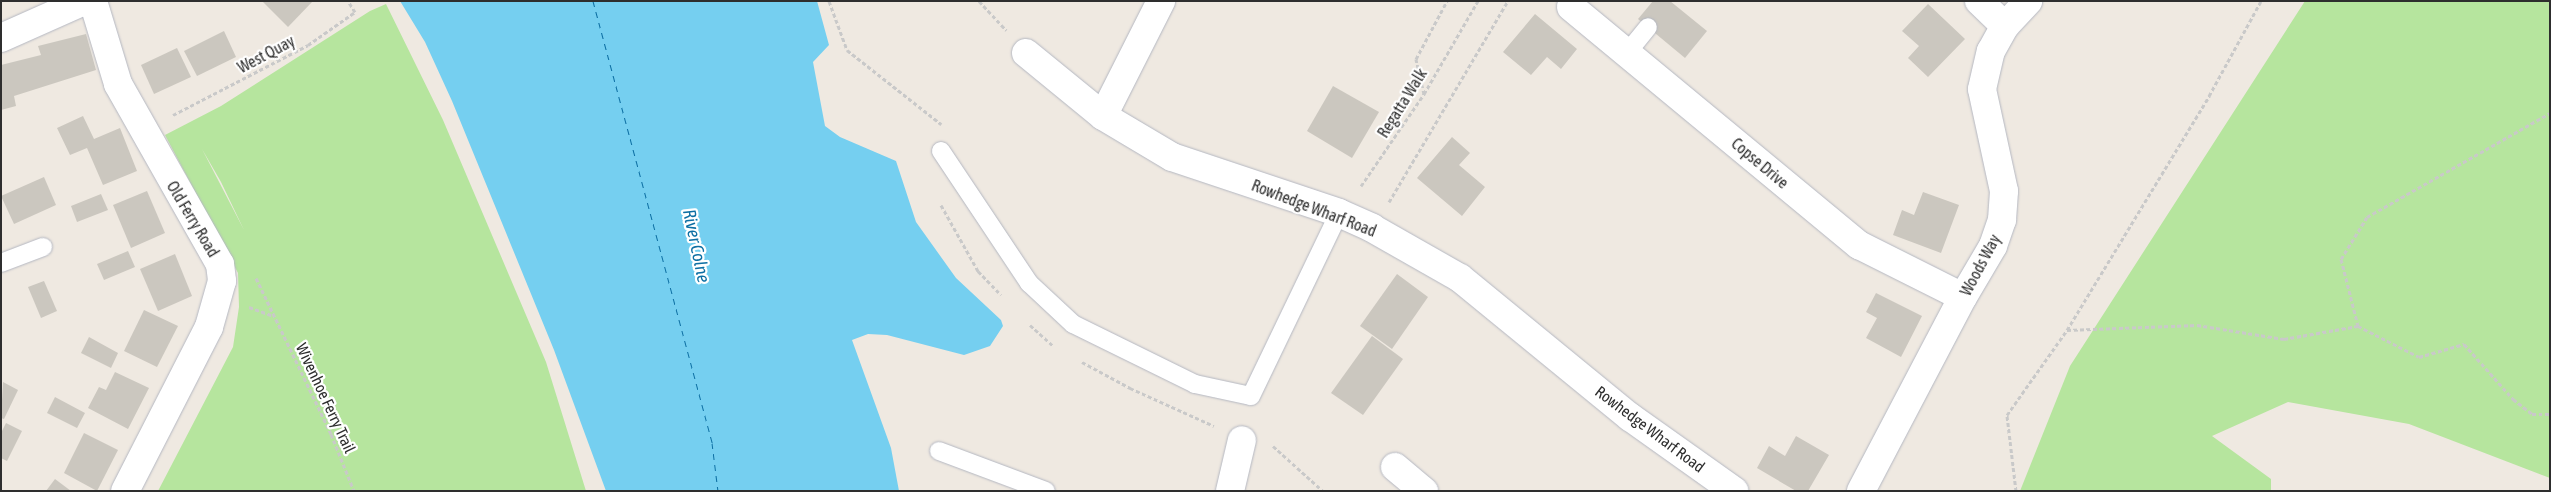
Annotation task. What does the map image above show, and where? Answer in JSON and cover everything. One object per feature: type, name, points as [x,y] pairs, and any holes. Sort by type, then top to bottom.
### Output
[{"type":"street","points":[[1,38],[84,1]]},
{"type":"street","name":"Old Ferry Road","points":[[93,1],[118,84],[220,264],[222,281],[209,326],[125,491]]},
{"type":"street","points":[[1103,116],[1161,1]]},
{"type":"street","points":[[1979,1],[2005,26]]},
{"type":"street","name":"Woods Way","points":[[1861,491],[1963,297],[1993,246],[2002,220],[2004,191],[1982,89],[1991,51],[2005,26],[2028,1]]},
{"type":"street","name":"Copse Drive","points":[[1571,7],[1859,245],[1963,297]]},
{"type":"street","name":"Rowhedge Wharf Road","points":[[1026,53],[1103,116],[1172,157],[1339,213],[1372,228],[1460,278],[1630,417],[1722,487]]},
{"type":"street","points":[[1230,491],[1242,440]]},
{"type":"street","points":[[1395,467],[1424,491]]},
{"type":"lane","points":[[1627,53],[1648,27]]},
{"type":"lane","points":[[942,151],[1029,283],[1073,324],[1196,384],[1251,396],[1339,213]]},
{"type":"lane","points":[[1,263],[43,247]]},
{"type":"lane","points":[[939,451],[1046,491]]},
{"type":"path","name":"West Quay","points":[[173,115],[308,46],[355,12],[348,1]]},
{"type":"path","points":[[979,1],[1026,53]]},
{"type":"path","points":[[1424,94],[1416,59],[1447,1]]},
{"type":"path","name":"Regatta Walk","points":[[1339,213],[1373,172],[1424,94],[1478,1]]},
{"type":"path","points":[[1372,228],[1422,151],[1508,1]]},
{"type":"path","points":[[2016,491],[2007,416],[2067,330],[2209,96],[2261,1]]},
{"type":"path","points":[[2358,326],[2341,258],[2367,217],[2550,113]]},
{"type":"path","name":"Wivenhoe Ferry Trail","points":[[274,316],[331,434],[354,491]]},
{"type":"path","points":[[2067,330],[2197,325],[2284,339],[2358,326],[2419,357],[2464,344],[2513,399],[2532,414],[2550,414]]},
{"type":"path","points":[[1242,440],[1264,438],[1323,491]]},
{"type":"green space","points":[[2305,1],[2550,1],[2550,478],[2409,424],[2288,402],[2212,436],[2271,479],[2271,491],[2020,491],[2070,366]]},
{"type":"green space","points":[[386,4],[443,120],[546,362],[586,491],[158,491],[233,347],[239,307],[238,273],[165,135],[221,106],[370,11]],"holes":[[[202,149],[221,182],[244,230]]]},
{"type":"water","name":"River Colne","points":[[400,1],[817,1],[829,45],[813,62],[825,126],[840,137],[896,161],[916,222],[956,278],[1001,320],[1003,326],[990,346],[964,355],[887,335],[868,334],[852,340],[891,448],[899,491],[606,491],[554,350],[452,101],[425,42]]},
{"type":"building","points":[[262,1],[313,1],[288,27]]},
{"type":"building","points":[[1653,1],[1670,1],[1707,31],[1685,58],[1638,19]]},
{"type":"building","points":[[1928,4],[1965,39],[1928,77],[1908,58],[1919,46],[1902,31]]},
{"type":"building","points":[[1535,14],[1577,49],[1561,69],[1547,57],[1531,75],[1503,52]]},
{"type":"building","points":[[224,31],[236,57],[197,76],[184,51]]},
{"type":"building","points":[[86,34],[96,70],[14,96],[16,106],[1,110],[1,65],[41,55],[38,46]]},
{"type":"building","points":[[177,48],[191,77],[154,94],[141,65]]},
{"type":"building","points":[[1333,86],[1379,112],[1352,158],[1307,131]]},
{"type":"building","points":[[83,116],[94,139],[120,128],[137,171],[103,185],[87,148],[70,155],[57,128]]},
{"type":"building","points":[[1452,137],[1470,153],[1459,165],[1485,187],[1462,216],[1417,178]]},
{"type":"building","points":[[44,177],[56,205],[14,224],[1,196]]},
{"type":"building","points":[[147,191],[165,233],[131,248],[113,205]]},
{"type":"building","points":[[1923,192],[1959,205],[1941,253],[1893,235],[1902,210],[1914,215]]},
{"type":"building","points":[[101,194],[108,210],[77,222],[71,206]]},
{"type":"building","points":[[128,251],[135,267],[104,280],[97,264]]},
{"type":"building","points":[[175,254],[192,296],[158,311],[140,269]]},
{"type":"building","points":[[1397,274],[1428,297],[1392,349],[1360,326]]},
{"type":"building","points":[[44,281],[57,311],[41,318],[28,287]]},
{"type":"building","points":[[1876,293],[1922,316],[1901,357],[1866,338],[1877,318],[1866,312]]},
{"type":"building","points":[[144,310],[178,326],[157,367],[124,351]]},
{"type":"building","points":[[1372,336],[1403,359],[1363,415],[1331,393]]},
{"type":"building","points":[[89,337],[118,353],[111,368],[81,353]]},
{"type":"building","points":[[115,372],[149,388],[128,429],[88,408],[99,387],[106,390]]},
{"type":"building","points":[[3,382],[18,390],[4,419],[1,418]]},
{"type":"building","points":[[55,397],[85,413],[77,428],[47,413]]},
{"type":"building","points":[[6,423],[22,431],[7,461],[1,458],[1,433]]},
{"type":"building","points":[[84,433],[118,450],[97,491],[64,473]]},
{"type":"building","points":[[1796,436],[1829,455],[1808,491],[1796,491],[1757,468],[1769,446],[1785,456]]},
{"type":"building","points":[[55,479],[71,491],[46,491]]},
{"type":"ferry route","points":[[593,1],[712,443],[718,491]]}]
